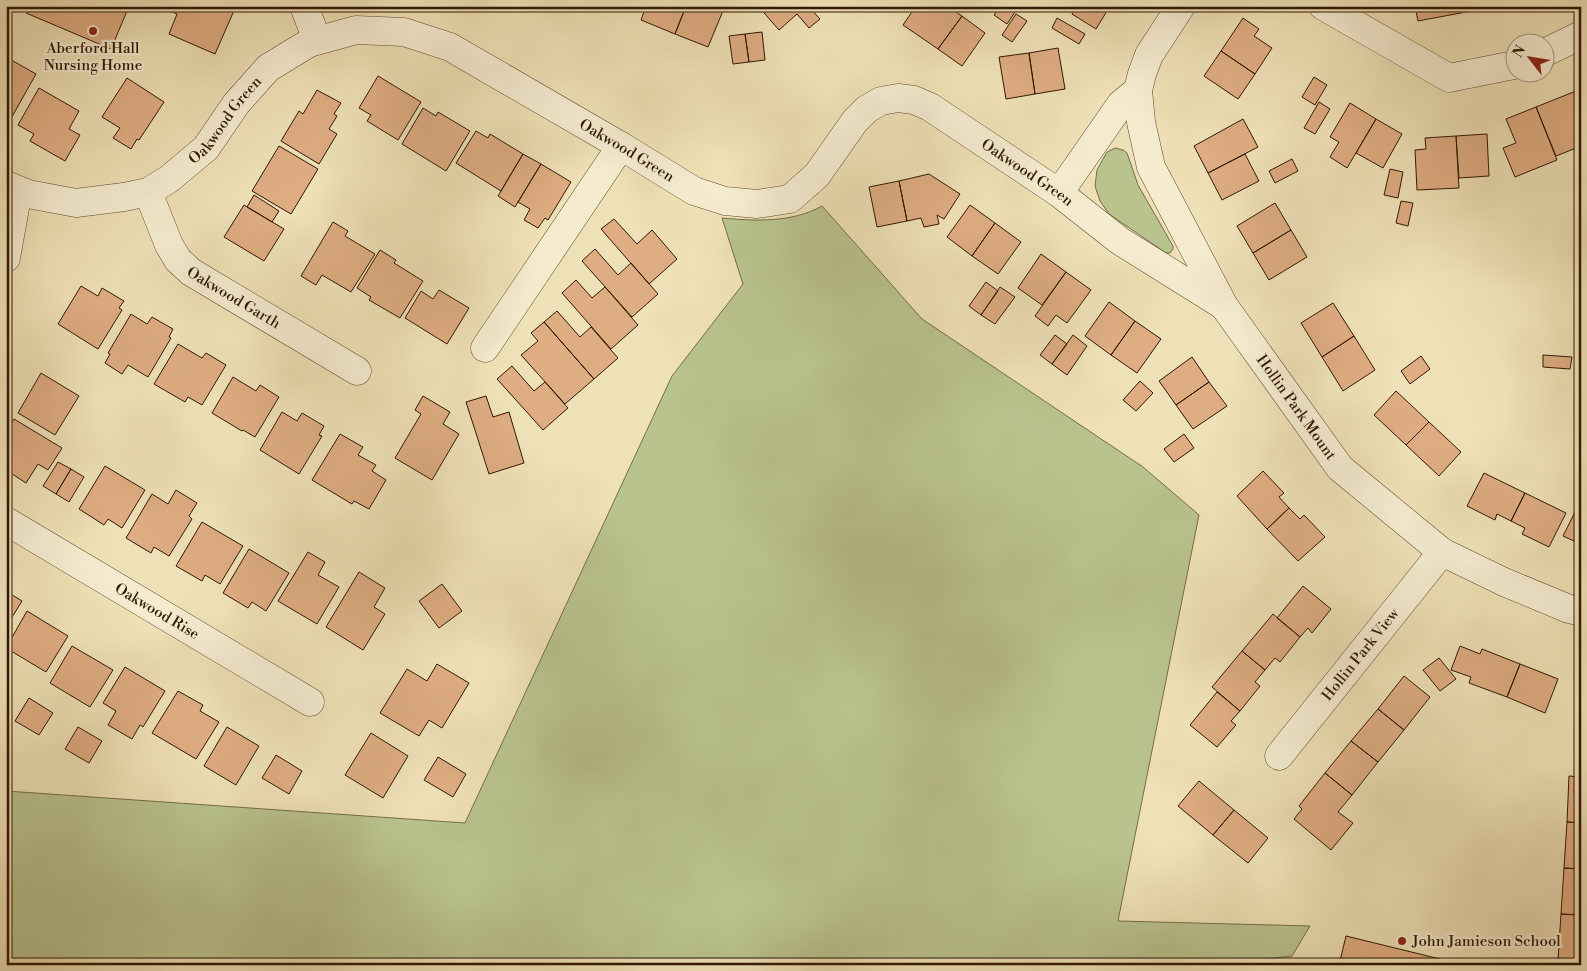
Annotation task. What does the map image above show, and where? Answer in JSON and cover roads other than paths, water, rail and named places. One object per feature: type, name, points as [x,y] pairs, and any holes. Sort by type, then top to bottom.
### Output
[{"type":"street","points":[[304,6],[317,40]]},
{"type":"street","points":[[1060,193],[1121,104],[1138,90],[1149,55],[1181,6]]},
{"type":"street","points":[[1323,6],[1448,78],[1504,67]]},
{"type":"street","name":"Oakwood Green","points":[[12,188],[28,194],[76,203],[124,198],[148,192],[169,179],[206,148],[236,104],[268,68],[317,40],[356,30],[404,32],[450,47],[621,146],[694,191],[725,201],[757,204],[790,199],[816,175],[855,121],[867,109],[881,101],[898,98],[914,100],[930,107],[1060,193],[1120,241],[1224,306]]},
{"type":"street","points":[[1554,48],[1581,35]]},
{"type":"street","name":"Hollin Park Mount","points":[[1138,90],[1141,122],[1151,167],[1224,306],[1340,468],[1442,552],[1504,582],[1569,609],[1581,612]]},
{"type":"street","points":[[485,348],[621,146]]},
{"type":"street","points":[[6,258],[12,188]]},
{"type":"street","name":"Oakwood Garth","points":[[148,192],[169,245],[178,260],[191,272],[356,371]]},
{"type":"street","name":"Oakwood Rise","points":[[6,521],[310,702]]},
{"type":"street","name":"Hollin Park View","points":[[1279,756],[1442,552]]},
{"type":"place","name":"Aberford Hall Nursing Home","points":[[93,31]]},
{"type":"place","name":"John Jamieson School","points":[[1402,941]]}]
